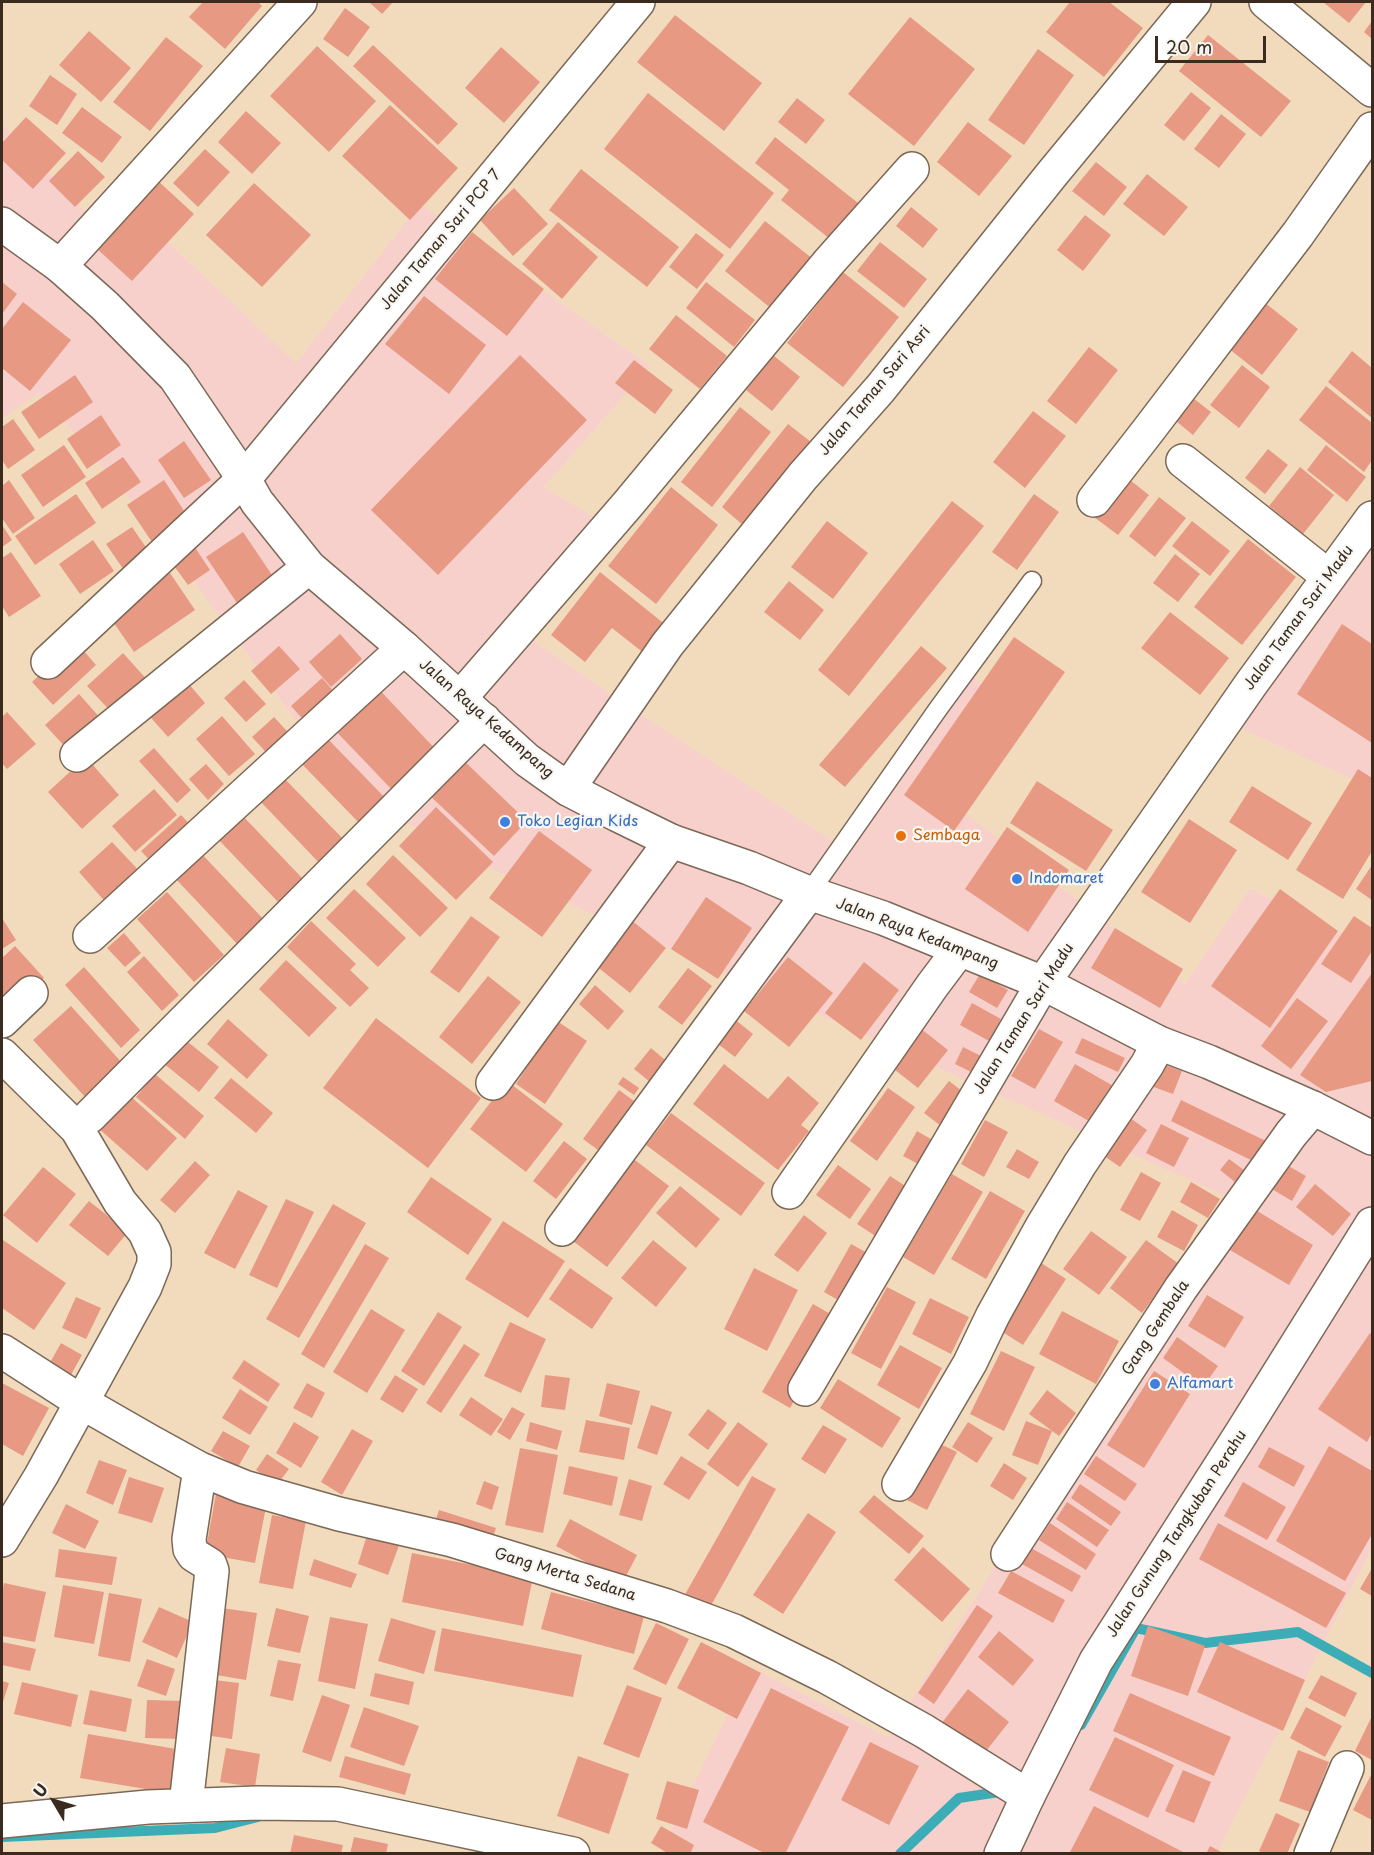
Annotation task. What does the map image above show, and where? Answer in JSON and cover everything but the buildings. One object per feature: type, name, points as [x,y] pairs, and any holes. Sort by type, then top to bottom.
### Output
[{"type":"street","points":[[60,266],[300,2]]},
{"type":"street","name":"Jalan Taman Sari PCP 7","points":[[48,662],[244,478],[638,2]]},
{"type":"street","name":"Jalan Taman Sari Asri","points":[[568,789],[667,645],[803,476],[880,389],[1052,174],[1194,2]]},
{"type":"street","points":[[1266,2],[1372,90]]},
{"type":"street","points":[[1094,500],[1298,234],[1372,129]]},
{"type":"street","points":[[460,698],[635,495],[829,262],[912,169]]},
{"type":"street","name":"Jalan Raya Kedampang","points":[[2,224],[60,266],[105,306],[175,377],[244,478],[257,502],[309,567],[404,648],[527,760],[568,789],[671,840],[749,867],[809,893],[883,918],[1043,982],[1159,1043],[1209,1062],[1313,1108],[1372,1138]]},
{"type":"street","points":[[1183,461],[1329,577]]},
{"type":"street","name":"Jalan Taman Sari Madu","points":[[805,1389],[1043,982],[1251,684],[1372,518]]},
{"type":"street","points":[[77,755],[309,567]]},
{"type":"street","points":[[90,936],[404,648]]},
{"type":"street","points":[[90,1116],[484,720]]},
{"type":"street","points":[[493,1083],[671,840]]},
{"type":"street","points":[[562,1229],[809,893]]},
{"type":"street","points":[[789,1192],[932,986],[960,950]]},
{"type":"street","points":[[2,1021],[31,993]]},
{"type":"street","points":[[899,1484],[970,1363],[1042,1225],[1147,1065],[1159,1043]]},
{"type":"street","points":[[2,1540],[82,1403],[145,1287],[154,1264],[154,1252],[145,1232],[120,1202],[77,1130],[4,1063]]},
{"type":"street","name":"Gang Gembala","points":[[1008,1554],[1188,1279],[1291,1134],[1313,1108]]},
{"type":"street","name":"Jalan Gunung Tangkuban Perahu","points":[[1001,1854],[1096,1661],[1372,1224]]},
{"type":"street","name":"Gang Merta Sedana","points":[[2,1351],[82,1403],[200,1468],[244,1487],[339,1514],[452,1540],[695,1615],[734,1631],[827,1677],[924,1731],[1028,1796]]},
{"type":"street","points":[[186,1805],[212,1571],[210,1564],[194,1556],[190,1549],[189,1539],[200,1468]]},
{"type":"street","points":[[1311,1854],[1347,1768]]},
{"type":"street","points":[[2,1821],[186,1805],[339,1804],[573,1854]]},
{"type":"lane","points":[[809,893],[938,709],[1032,581]]},
{"type":"shaded area","points":[[2,124],[136,265],[168,242],[296,363],[420,204],[650,366],[544,487],[613,529],[525,635],[638,713],[834,842],[960,662],[1001,707],[934,789],[1185,984],[1250,889],[1372,948],[1372,1547],[1217,1853],[660,1853],[751,1667],[888,1738],[1226,1196],[467,858],[372,802],[301,728],[158,532],[39,393],[2,419]]},
{"type":"shaded area","points":[[1372,525],[1372,788],[1231,724]]},
{"type":"waterway","points":[[1081,1725],[1136,1628],[1205,1643],[1298,1632],[1372,1673]]},
{"type":"waterway","points":[[900,1854],[959,1798],[1006,1791]]},
{"type":"waterway","points":[[2,1837],[215,1828],[258,1817]]},
{"type":"place","name":"Toko Legian Kids","points":[[505,822]]},
{"type":"place","name":"Sembaga","points":[[901,836]]},
{"type":"place","name":"Indomaret","points":[[1017,879]]},
{"type":"place","name":"Alfamart","points":[[1155,1384]]}]
